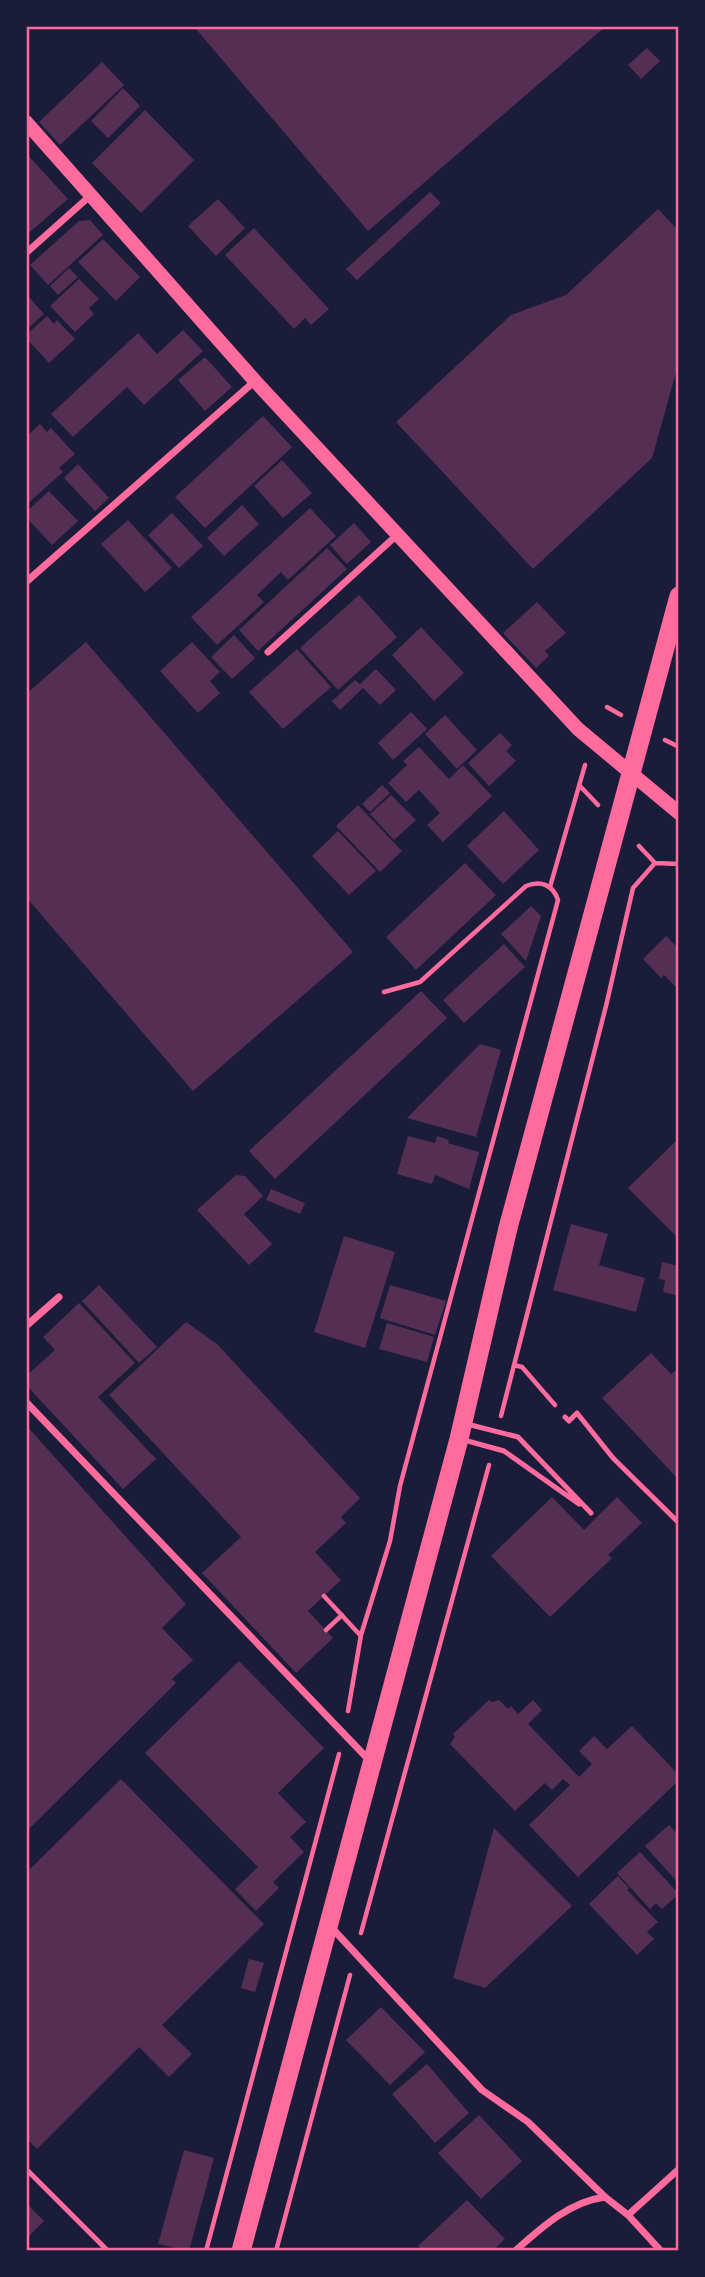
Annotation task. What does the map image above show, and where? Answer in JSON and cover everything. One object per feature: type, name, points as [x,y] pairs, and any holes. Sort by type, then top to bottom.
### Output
[{"type":"highway","points":[[240,2251],[462,1431],[508,1228],[679,596]]},
{"type":"main road","points":[[26,122],[255,381],[578,729],[679,813]]},
{"type":"street","points":[[26,253],[91,195]]},
{"type":"street","points":[[26,582],[255,381]]},
{"type":"street","points":[[268,652],[397,535]]},
{"type":"street","points":[[26,1326],[59,1297]]},
{"type":"street","points":[[26,1402],[372,1763]]},
{"type":"street","points":[[328,1924],[482,2090],[528,2122],[628,2215],[661,2251]]},
{"type":"street","points":[[628,2215],[679,2169]]},
{"type":"street","points":[[515,2251],[573,2206],[588,2199],[606,2197]]},
{"type":"lane","points":[[565,1417],[569,1421],[577,1413],[613,1458],[679,1523]]},
{"type":"lane","points":[[462,1431],[497,1432],[518,1437],[591,1513]]},
{"type":"lane","points":[[462,1431],[504,1451],[575,1502],[582,1504]]},
{"type":"lane","points":[[26,2169],[108,2251]]},
{"type":"path","points":[[550,887],[585,765]]},
{"type":"path","points":[[497,1432],[633,888],[655,863],[679,864]]},
{"type":"path","points":[[206,2251],[344,1734],[361,1635],[390,1541],[404,1472],[558,900],[550,887],[539,883],[526,886],[420,982],[384,992]]},
{"type":"path","points":[[514,1365],[522,1367],[565,1417]]},
{"type":"path","points":[[276,2251],[493,1447]]},
{"type":"path","points":[[324,1596],[361,1635]]},
{"type":"path","points":[[326,1630],[342,1615]]},
{"type":"building","points":[[198,26],[606,26],[368,231],[196,29]]},
{"type":"building","points":[[647,48],[660,61],[641,79],[628,65]]},
{"type":"building","points":[[102,62],[124,85],[60,145],[39,122]]},
{"type":"building","points":[[123,88],[140,106],[108,138],[91,121]]},
{"type":"building","points":[[145,110],[194,160],[141,213],[92,163]]},
{"type":"building","points":[[26,153],[68,199],[30,232],[26,228]]},
{"type":"building","points":[[430,192],[441,203],[357,280],[346,269]]},
{"type":"building","points":[[218,199],[245,228],[216,256],[188,226]]},
{"type":"building","points":[[658,209],[679,231],[679,362],[652,458],[533,569],[396,422],[511,315],[566,295]]},
{"type":"building","points":[[90,220],[103,235],[48,285],[30,265],[79,221]]},
{"type":"building","points":[[254,228],[329,309],[311,325],[305,318],[294,329],[225,255]]},
{"type":"building","points":[[103,239],[140,277],[116,301],[78,262]]},
{"type":"building","points":[[69,268],[78,277],[58,295],[50,286]]},
{"type":"building","points":[[79,279],[99,299],[89,308],[94,314],[75,332],[50,306]]},
{"type":"building","points":[[26,294],[44,314],[26,330]]},
{"type":"building","points":[[47,316],[54,324],[57,320],[75,339],[49,363],[26,338]]},
{"type":"building","points":[[183,330],[203,351],[144,405],[127,387],[73,437],[51,414],[138,333],[157,354]]},
{"type":"building","points":[[205,357],[232,387],[205,411],[178,380]]},
{"type":"building","points":[[263,416],[292,447],[205,528],[175,497]]},
{"type":"building","points":[[40,424],[47,432],[51,428],[75,454],[59,468],[63,472],[26,505],[26,437]]},
{"type":"building","points":[[282,460],[312,493],[283,518],[254,486]]},
{"type":"building","points":[[78,464],[109,498],[95,511],[64,478]]},
{"type":"building","points":[[49,491],[78,521],[52,545],[26,517],[26,512]]},
{"type":"building","points":[[242,505],[259,524],[224,556],[207,538]]},
{"type":"building","points":[[310,508],[336,536],[288,580],[281,572],[257,595],[264,602],[217,645],[191,617]]},
{"type":"building","points":[[172,513],[203,546],[179,568],[148,535]]},
{"type":"building","points":[[128,520],[172,568],[145,592],[101,544]]},
{"type":"building","points":[[354,523],[371,542],[347,564],[330,545]]},
{"type":"building","points":[[327,548],[347,569],[258,651],[239,630]]},
{"type":"building","points":[[359,595],[397,637],[338,690],[300,648]]},
{"type":"building","points":[[537,602],[566,633],[545,651],[549,656],[536,668],[503,633]]},
{"type":"building","points":[[421,627],[464,673],[434,701],[392,655]]},
{"type":"building","points":[[234,635],[255,658],[232,679],[211,657]]},
{"type":"building","points":[[86,642],[353,952],[193,1091],[26,897],[26,694]]},
{"type":"building","points":[[192,642],[220,672],[210,681],[220,693],[198,713],[160,671]]},
{"type":"building","points":[[297,649],[331,687],[283,729],[249,692]]},
{"type":"building","points":[[376,669],[396,690],[380,705],[363,688],[340,710],[332,701],[355,680],[360,684]]},
{"type":"building","points":[[411,712],[427,729],[393,760],[378,743]]},
{"type":"building","points":[[445,715],[477,750],[457,769],[425,734]]},
{"type":"building","points":[[500,733],[512,745],[506,751],[516,761],[489,786],[468,763]]},
{"type":"building","points":[[419,747],[449,779],[463,765],[492,796],[443,842],[427,825],[440,813],[419,790],[406,802],[388,783],[407,765],[403,761]]},
{"type":"building","points":[[382,785],[390,793],[370,812],[362,804]]},
{"type":"building","points":[[391,795],[416,820],[394,840],[370,814]]},
{"type":"building","points":[[358,805],[402,851],[380,872],[336,826]]},
{"type":"building","points":[[504,811],[539,850],[503,884],[467,846]]},
{"type":"building","points":[[338,831],[376,871],[349,895],[312,856]]},
{"type":"building","points":[[465,863],[496,895],[416,970],[386,937]]},
{"type":"building","points":[[531,906],[541,916],[526,961],[501,934]]},
{"type":"building","points":[[666,936],[676,946],[679,943],[679,985],[676,987],[664,975],[661,978],[643,959]]},
{"type":"building","points":[[504,944],[525,967],[464,1023],[443,1000]]},
{"type":"building","points":[[421,991],[447,1018],[275,1179],[249,1151]]},
{"type":"building","points":[[480,1044],[501,1050],[476,1137],[407,1118]]},
{"type":"building","points":[[408,1136],[435,1143],[437,1136],[449,1140],[448,1143],[479,1152],[469,1189],[435,1175],[432,1184],[397,1174]]},
{"type":"building","points":[[679,1138],[679,1239],[628,1188]]},
{"type":"building","points":[[236,1175],[245,1176],[263,1196],[244,1214],[272,1244],[249,1265],[197,1210]]},
{"type":"building","points":[[271,1189],[305,1203],[300,1214],[266,1200]]},
{"type":"building","points":[[571,1224],[608,1234],[599,1265],[645,1278],[636,1312],[553,1290]]},
{"type":"building","points":[[344,1236],[395,1252],[365,1348],[314,1332]]},
{"type":"building","points":[[662,1262],[679,1266],[679,1296],[663,1292],[665,1280],[659,1279]]},
{"type":"building","points":[[99,1285],[157,1347],[139,1363],[82,1301]]},
{"type":"building","points":[[390,1285],[446,1301],[435,1335],[380,1318]]},
{"type":"building","points":[[79,1303],[135,1363],[98,1397],[156,1459],[123,1489],[26,1385],[26,1376],[55,1350],[43,1337]]},
{"type":"building","points":[[186,1322],[217,1344],[360,1498],[341,1517],[346,1523],[315,1552],[341,1580],[308,1611],[333,1638],[296,1673],[202,1573],[241,1537],[109,1395]]},
{"type":"building","points":[[387,1323],[434,1337],[427,1362],[379,1349]]},
{"type":"building","points":[[651,1353],[671,1374],[679,1368],[679,1480],[602,1398]]},
{"type":"building","points":[[26,1425],[186,1604],[162,1628],[193,1660],[172,1679],[176,1683],[26,1832]]},
{"type":"building","points":[[552,1497],[584,1530],[617,1497],[642,1523],[608,1555],[612,1558],[550,1617],[491,1556]]},
{"type":"building","points":[[239,1661],[324,1748],[278,1793],[306,1822],[290,1837],[304,1852],[273,1882],[279,1888],[256,1911],[235,1889],[258,1867],[145,1753]]},
{"type":"building","points":[[489,1700],[499,1700],[508,1709],[511,1706],[518,1714],[533,1700],[542,1710],[528,1724],[579,1777],[592,1764],[579,1751],[594,1736],[607,1749],[632,1726],[679,1775],[679,1780],[578,1877],[529,1825],[570,1785],[563,1779],[552,1790],[545,1783],[515,1811],[450,1744],[455,1737],[453,1734]]},
{"type":"building","points":[[121,1779],[264,1924],[162,2025],[192,2054],[169,2077],[139,2047],[37,2149],[26,2138],[26,1873]]},
{"type":"building","points":[[669,1825],[679,1836],[679,1884],[645,1846]]},
{"type":"building","points":[[494,1828],[572,1906],[485,1988],[453,1978]]},
{"type":"building","points":[[640,1852],[679,1894],[662,1909],[656,1903],[650,1909],[617,1873]]},
{"type":"building","points":[[618,1876],[629,1888],[627,1890],[658,1922],[647,1932],[654,1939],[637,1955],[589,1904]]},
{"type":"building","points":[[249,1959],[264,1963],[255,1992],[241,1988]]},
{"type":"building","points":[[381,2007],[425,2052],[390,2085],[346,2040]]},
{"type":"building","points":[[427,2064],[469,2113],[435,2143],[392,2094]]},
{"type":"building","points":[[479,2115],[522,2161],[481,2199],[438,2153]]},
{"type":"building","points":[[184,2150],[214,2158],[189,2251],[158,2244]]},
{"type":"building","points":[[467,2200],[505,2239],[492,2251],[422,2251],[418,2246]]},
{"type":"building","points":[[26,2203],[44,2221],[26,2239]]}]
